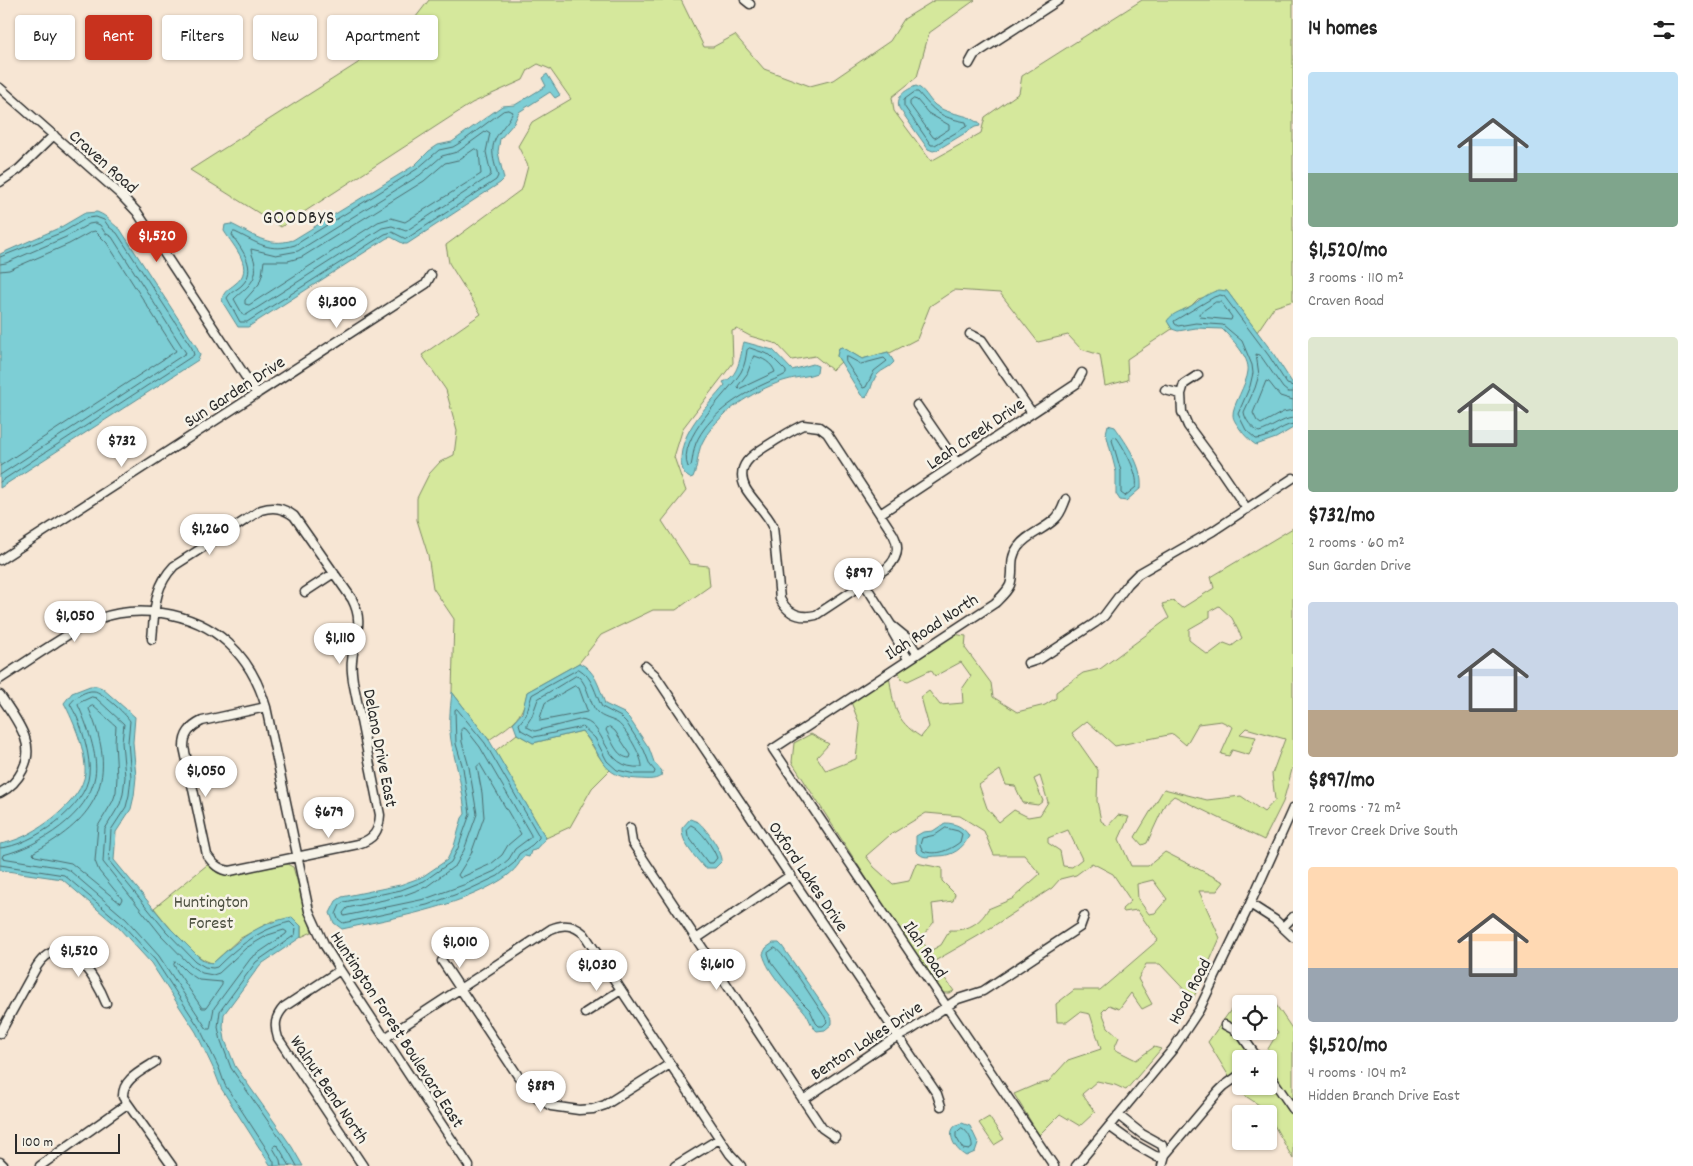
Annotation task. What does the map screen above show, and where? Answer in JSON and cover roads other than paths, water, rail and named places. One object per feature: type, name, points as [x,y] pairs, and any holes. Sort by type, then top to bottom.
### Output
[{"type":"street","points":[[969,64],[974,55],[1059,0]]},
{"type":"street","name":"Craven Road","points":[[0,88],[120,194],[137,212],[257,394]]},
{"type":"street","points":[[0,182],[19,169],[54,135]]},
{"type":"street","name":"Sun Garden Drive","points":[[0,560],[426,284],[431,275]]},
{"type":"street","points":[[970,334],[982,340],[1032,413]]},
{"type":"street","name":"Leah Creek Drive","points":[[880,514],[1076,384],[1082,373]]},
{"type":"street","points":[[1198,374],[1184,384],[1181,394],[1182,412],[1188,426],[1247,509]]},
{"type":"street","points":[[1165,390],[1181,394]]},
{"type":"street","points":[[917,405],[957,463]]},
{"type":"street","points":[[803,426],[819,427],[827,433],[880,514],[893,534],[898,549],[892,563],[816,615],[807,617],[797,616],[784,606],[780,599],[773,526],[747,490],[743,481],[743,471],[746,462],[752,455],[795,429],[803,426]]},
{"type":"street","points":[[1028,663],[1040,659],[1095,624],[1104,616],[1138,574],[1213,531],[1293,478]]},
{"type":"street","name":"Ilah Road North","points":[[773,749],[995,602],[1005,593],[1010,584],[1012,575],[1011,562],[1019,546],[1025,539],[1055,520],[1061,512],[1066,499]]},
{"type":"street","name":"Delano Drive East","points":[[154,612],[160,584],[165,575],[174,566],[261,510],[275,507],[283,509],[294,516],[355,606],[359,622],[352,661],[353,681],[380,815],[380,826],[367,842],[297,857]]},
{"type":"street","points":[[305,592],[334,573]]},
{"type":"street","points":[[864,583],[891,625],[906,638],[917,653]]},
{"type":"street","name":"Huntington Forest Boulevard East","points":[[0,679],[78,629],[92,622],[126,612],[154,612],[190,619],[222,637],[236,651],[251,670],[261,688],[309,911],[314,923],[325,946],[340,970],[469,1166]]},
{"type":"street","points":[[152,639],[154,612]]},
{"type":"street","points":[[891,625],[892,631],[908,659]]},
{"type":"street","name":"Oxford Lakes Drive","points":[[645,666],[655,675],[791,875],[937,1094],[942,1106]]},
{"type":"street","points":[[0,695],[22,730],[27,748],[24,768],[19,777],[13,785],[0,793]]},
{"type":"street","points":[[266,707],[195,724],[188,731],[184,739],[184,747],[207,855],[212,862],[224,870],[230,871],[297,857]]},
{"type":"street","name":"Ilah Road","points":[[773,749],[1054,1166]]},
{"type":"street","name":"Hood Road","points":[[1076,1166],[1174,1049],[1195,1016],[1250,904],[1293,808]]},
{"type":"street","points":[[630,828],[632,842],[696,939],[822,1128],[835,1137]]},
{"type":"street","points":[[696,939],[791,875]]},
{"type":"street","points":[[1250,904],[1284,926],[1293,938]]},
{"type":"street","name":"Benton Lakes Drive","points":[[803,1100],[946,1006],[958,999],[983,991],[1080,927],[1084,916]]},
{"type":"street","points":[[1284,926],[1293,917]]},
{"type":"street","points":[[386,1038],[551,929],[563,926],[574,927],[584,934],[719,1139],[740,1166]]},
{"type":"street","points":[[0,1033],[37,966],[50,953],[64,952],[78,958],[100,987],[106,1003]]},
{"type":"street","points":[[442,961],[527,1088],[538,1098],[552,1106],[579,1110],[593,1109],[605,1105],[670,1064]]},
{"type":"street","name":"Walnut Bend North","points":[[340,970],[284,1007],[278,1014],[275,1029],[278,1038],[363,1166]]},
{"type":"street","points":[[585,1013],[621,990]]},
{"type":"street","points":[[1225,1025],[1240,1033],[1252,1050]]},
{"type":"street","points":[[155,1062],[126,1082],[123,1089],[123,1097],[172,1166]]},
{"type":"street","points":[[1162,1166],[1165,1155],[1218,1092],[1232,1080]]},
{"type":"street","points":[[1277,1086],[1293,1109]]},
{"type":"street","points":[[40,1166],[127,1104]]},
{"type":"street","points":[[1118,1115],[1142,1134],[1162,1145],[1165,1155]]},
{"type":"street","points":[[1109,1126],[1156,1157],[1165,1155]]},
{"type":"street","points":[[1134,1144],[1142,1134]]},
{"type":"street","points":[[675,1166],[719,1139]]},
{"type":"street","points":[[0,1162],[4,1166]]},
{"type":"water","points":[[547,74],[560,95],[555,98],[550,92],[519,112],[514,123],[500,139],[498,152],[504,179],[500,183],[407,244],[391,237],[387,238],[248,327],[238,327],[222,299],[225,292],[241,278],[244,272],[241,258],[224,231],[225,225],[231,224],[253,236],[268,241],[284,242],[293,240],[415,165],[438,145],[452,142],[502,106],[515,105],[546,86],[542,78]]},
{"type":"water","points":[[916,86],[922,89],[939,108],[968,117],[979,122],[980,126],[975,127],[937,150],[928,149],[898,104],[902,94]]},
{"type":"water","points":[[97,212],[105,216],[120,229],[200,355],[198,360],[0,488],[0,254],[61,227],[85,213]]},
{"type":"water","points":[[1219,290],[1227,291],[1273,353],[1293,384],[1293,428],[1276,438],[1256,445],[1243,433],[1233,417],[1233,411],[1248,371],[1246,360],[1239,348],[1222,329],[1196,328],[1178,331],[1172,329],[1167,321],[1175,314]]},
{"type":"water","points":[[744,342],[773,350],[792,370],[813,364],[818,366],[817,373],[771,385],[748,397],[726,413],[708,432],[699,451],[695,473],[690,478],[684,472],[681,462],[685,440],[696,420],[725,385],[723,382],[736,371]]},
{"type":"water","points":[[842,347],[862,359],[888,352],[894,362],[877,375],[865,398],[861,395],[837,356],[839,348]]},
{"type":"water","points":[[1108,425],[1115,427],[1133,456],[1141,480],[1141,488],[1126,501],[1120,500],[1116,494],[1116,472],[1106,433]]},
{"type":"water","points":[[579,663],[585,666],[593,675],[605,704],[624,713],[629,718],[649,748],[654,762],[662,771],[661,776],[653,779],[638,779],[616,774],[604,763],[582,731],[533,743],[517,734],[513,723],[522,713],[527,692]]},
{"type":"water","points":[[90,686],[102,688],[135,717],[133,742],[136,777],[134,796],[131,809],[116,832],[114,860],[169,927],[199,957],[206,962],[213,963],[240,940],[258,928],[292,917],[301,926],[301,937],[260,965],[224,1014],[223,1027],[225,1040],[235,1066],[292,1147],[303,1166],[271,1166],[221,1088],[196,1032],[151,963],[118,927],[62,879],[0,870],[0,844],[25,836],[36,830],[58,814],[77,794],[85,773],[84,755],[64,703],[72,693]]},
{"type":"water","points":[[452,692],[489,740],[546,838],[535,850],[531,851],[529,857],[525,856],[510,873],[483,890],[424,911],[342,929],[334,923],[330,913],[336,901],[342,897],[400,885],[422,877],[447,860],[454,846],[462,818],[465,814],[450,732]]},
{"type":"water","points":[[690,819],[701,825],[720,852],[722,861],[715,868],[705,868],[686,845],[682,828]]},
{"type":"water","points":[[945,823],[959,826],[965,830],[969,836],[964,845],[948,855],[921,856],[916,851],[916,836],[923,832],[933,831]]},
{"type":"water","points":[[773,943],[779,943],[782,946],[832,1019],[832,1024],[825,1030],[817,1031],[815,1029],[808,1016],[780,984],[770,969],[763,954],[766,948]]},
{"type":"water","points":[[962,1123],[970,1126],[978,1143],[975,1152],[966,1156],[954,1144],[951,1133],[956,1125]]},
{"type":"district","name":"GOODBYS","points":[[299,216]]},
{"type":"park label","name":"Huntington Forest","points":[[211,911]]}]
